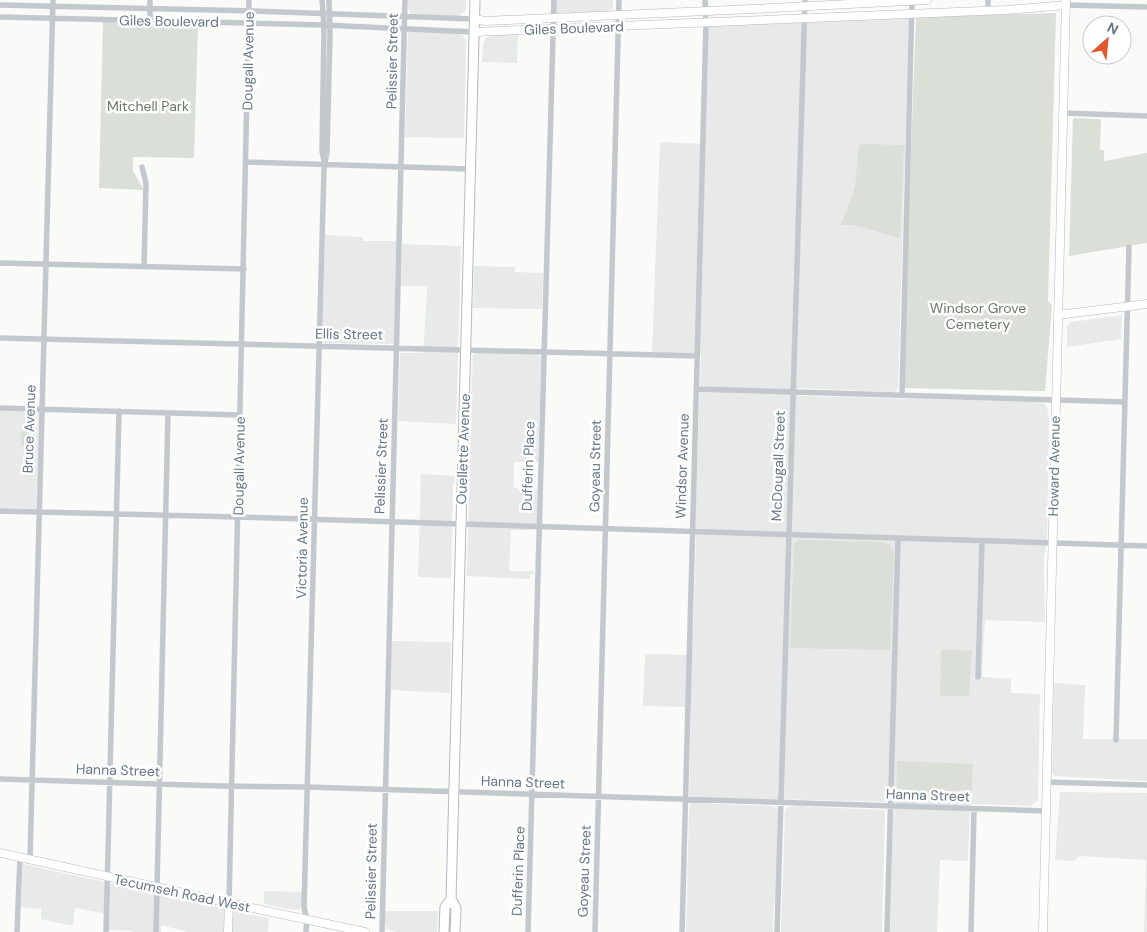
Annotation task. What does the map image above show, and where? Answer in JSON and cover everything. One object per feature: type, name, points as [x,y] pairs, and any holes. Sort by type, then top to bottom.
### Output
[{"type":"main road","name":"Ouellette Avenue","points":[[455,932],[456,908],[451,899],[475,0]]},
{"type":"main road","name":"Giles Boulevard","points":[[474,19],[485,21],[705,11],[805,3],[927,0]]},
{"type":"main road","name":"Giles Boulevard","points":[[474,32],[912,14],[988,10],[1066,2]]},
{"type":"main road","name":"Howard Avenue","points":[[1043,932],[1066,2]]},
{"type":"main road","points":[[1058,315],[1147,304]]},
{"type":"main road","name":"Tecumseh Road West","points":[[0,853],[365,932]]},
{"type":"main road","name":"Ouellette Avenue","points":[[444,932],[445,907],[451,899]]},
{"type":"main road","name":"Dougall Avenue","points":[[228,932],[229,903]]},
{"type":"street","points":[[150,0],[150,20]]},
{"type":"street","name":"Dougall Avenue","points":[[229,903],[249,0]]},
{"type":"street","name":"Victoria Avenue","points":[[306,932],[307,920],[304,907],[320,346],[324,164],[322,151],[327,25],[322,0]]},
{"type":"street","name":"Victoria Avenue","points":[[326,14],[329,0]]},
{"type":"street","name":"Pelissier Street","points":[[382,932],[405,0]]},
{"type":"street","name":"Dufferin Place","points":[[528,932],[554,0]]},
{"type":"street","name":"Goyeau Street","points":[[595,932],[619,0]]},
{"type":"street","name":"Windsor Avenue","points":[[682,932],[706,23],[705,0]]},
{"type":"street","points":[[902,395],[912,0]]},
{"type":"street","points":[[988,0],[988,10]]},
{"type":"street","name":"Giles Boulevard","points":[[1066,2],[1147,7]]},
{"type":"street","name":"Giles Boulevard","points":[[0,5],[53,3],[474,19]]},
{"type":"street","name":"Bruce Avenue","points":[[30,859],[53,3]]},
{"type":"street","name":"McDougall Street","points":[[777,932],[805,3]]},
{"type":"street","name":"Giles Boulevard","points":[[0,17],[327,25],[474,32]]},
{"type":"street","points":[[1063,113],[1147,116]]},
{"type":"street","points":[[246,162],[470,168]]},
{"type":"street","points":[[142,167],[146,183],[144,267]]},
{"type":"street","points":[[1116,740],[1129,247]]},
{"type":"street","points":[[0,263],[244,269]]},
{"type":"street","name":"Ellis Street","points":[[0,338],[697,356]]},
{"type":"street","points":[[696,389],[1125,402]]},
{"type":"street","points":[[0,408],[240,415]]},
{"type":"street","points":[[106,932],[119,412]]},
{"type":"street","points":[[156,932],[168,413]]},
{"type":"street","points":[[0,511],[1147,546]]},
{"type":"street","points":[[887,932],[898,538]]},
{"type":"street","points":[[978,677],[982,541]]},
{"type":"street","name":"Hanna Street","points":[[0,780],[308,787],[1046,811]]},
{"type":"street","points":[[1046,782],[1147,785]]},
{"type":"street","points":[[971,932],[974,809]]},
{"type":"street","points":[[17,932],[20,857]]},
{"type":"shaded area","points":[[408,0],[466,0],[466,10],[458,16],[414,15],[410,13],[408,8]]},
{"type":"shaded area","points":[[551,0],[613,0],[613,8],[607,12],[551,14]]},
{"type":"shaded area","points":[[906,16],[909,18],[898,387],[893,392],[798,388],[797,397],[1036,402],[1043,403],[1047,407],[1049,418],[1047,540],[1044,556],[1045,622],[985,620],[982,677],[1011,679],[1011,693],[1040,694],[1038,800],[1031,806],[970,804],[968,861],[940,860],[937,932],[890,932],[893,816],[896,802],[689,797],[691,707],[643,706],[645,654],[692,655],[694,609],[701,355],[652,352],[660,142],[705,144],[707,33],[709,26]]},
{"type":"shaded area","points":[[408,31],[457,33],[466,40],[464,138],[405,137]]},
{"type":"shaded area","points":[[518,33],[517,63],[482,62],[485,38],[493,35]]},
{"type":"shaded area","points":[[325,235],[363,237],[363,241],[396,241],[394,344],[322,343]]},
{"type":"shaded area","points":[[402,244],[461,246],[456,424],[398,421],[400,353],[423,353],[427,291],[427,286],[401,286]]},
{"type":"shaded area","points":[[474,266],[515,267],[515,272],[543,273],[542,309],[473,308]]},
{"type":"shaded area","points":[[1122,315],[1121,339],[1067,347],[1067,327],[1071,322]]},
{"type":"shaded area","points":[[480,351],[536,354],[541,358],[538,462],[514,462],[514,487],[518,488],[518,490],[537,490],[537,522],[534,530],[511,530],[509,571],[534,570],[534,575],[530,574],[530,579],[467,576],[473,355]]},
{"type":"shaded area","points":[[0,411],[39,412],[36,509],[0,508]]},
{"type":"shaded area","points":[[421,474],[456,476],[453,485],[451,578],[418,577]]},
{"type":"shaded area","points":[[392,641],[451,642],[450,693],[391,690]]},
{"type":"shaded area","points":[[1054,683],[1085,685],[1083,739],[1147,739],[1147,781],[1055,776],[1052,772]]},
{"type":"shaded area","points":[[1060,792],[1147,793],[1147,932],[1144,932],[1146,860],[1080,856],[1074,861],[1055,860]]},
{"type":"shaded area","points":[[690,804],[772,806],[777,808],[776,888],[773,932],[686,932],[689,809]]},
{"type":"shaded area","points":[[793,806],[883,810],[885,813],[882,932],[781,932],[785,811]]},
{"type":"shaded area","points":[[23,864],[269,918],[268,932],[188,932],[161,925],[161,932],[107,930],[108,914],[75,908],[73,926],[41,919],[41,909],[21,907]]},
{"type":"shaded area","points":[[264,891],[302,892],[300,909],[295,910],[264,904]]},
{"type":"shaded area","points":[[385,911],[439,911],[437,932],[396,932],[386,929]]},
{"type":"green space","name":"Windsor Grove Cemetery","points":[[1056,13],[1048,301],[1052,305],[1045,391],[902,388],[916,17]]},
{"type":"green space","name":"Mitchell Park","points":[[103,22],[198,25],[194,158],[133,157],[133,171],[144,190],[99,188]]},
{"type":"green space","points":[[1073,118],[1101,119],[1100,150],[1104,150],[1104,161],[1147,153],[1147,243],[1069,256]]},
{"type":"green space","points":[[859,145],[904,145],[900,238],[854,225],[841,225],[855,187]]},
{"type":"green space","points":[[26,427],[30,428],[29,437],[31,442],[21,445],[21,433]]},
{"type":"green space","points":[[799,540],[884,542],[890,545],[894,553],[890,650],[790,648],[794,543]]},
{"type":"green space","points":[[941,649],[972,651],[969,696],[940,696]]},
{"type":"green space","points":[[897,761],[973,764],[972,790],[956,790],[956,800],[918,798],[917,804],[900,802],[896,798]]}]
